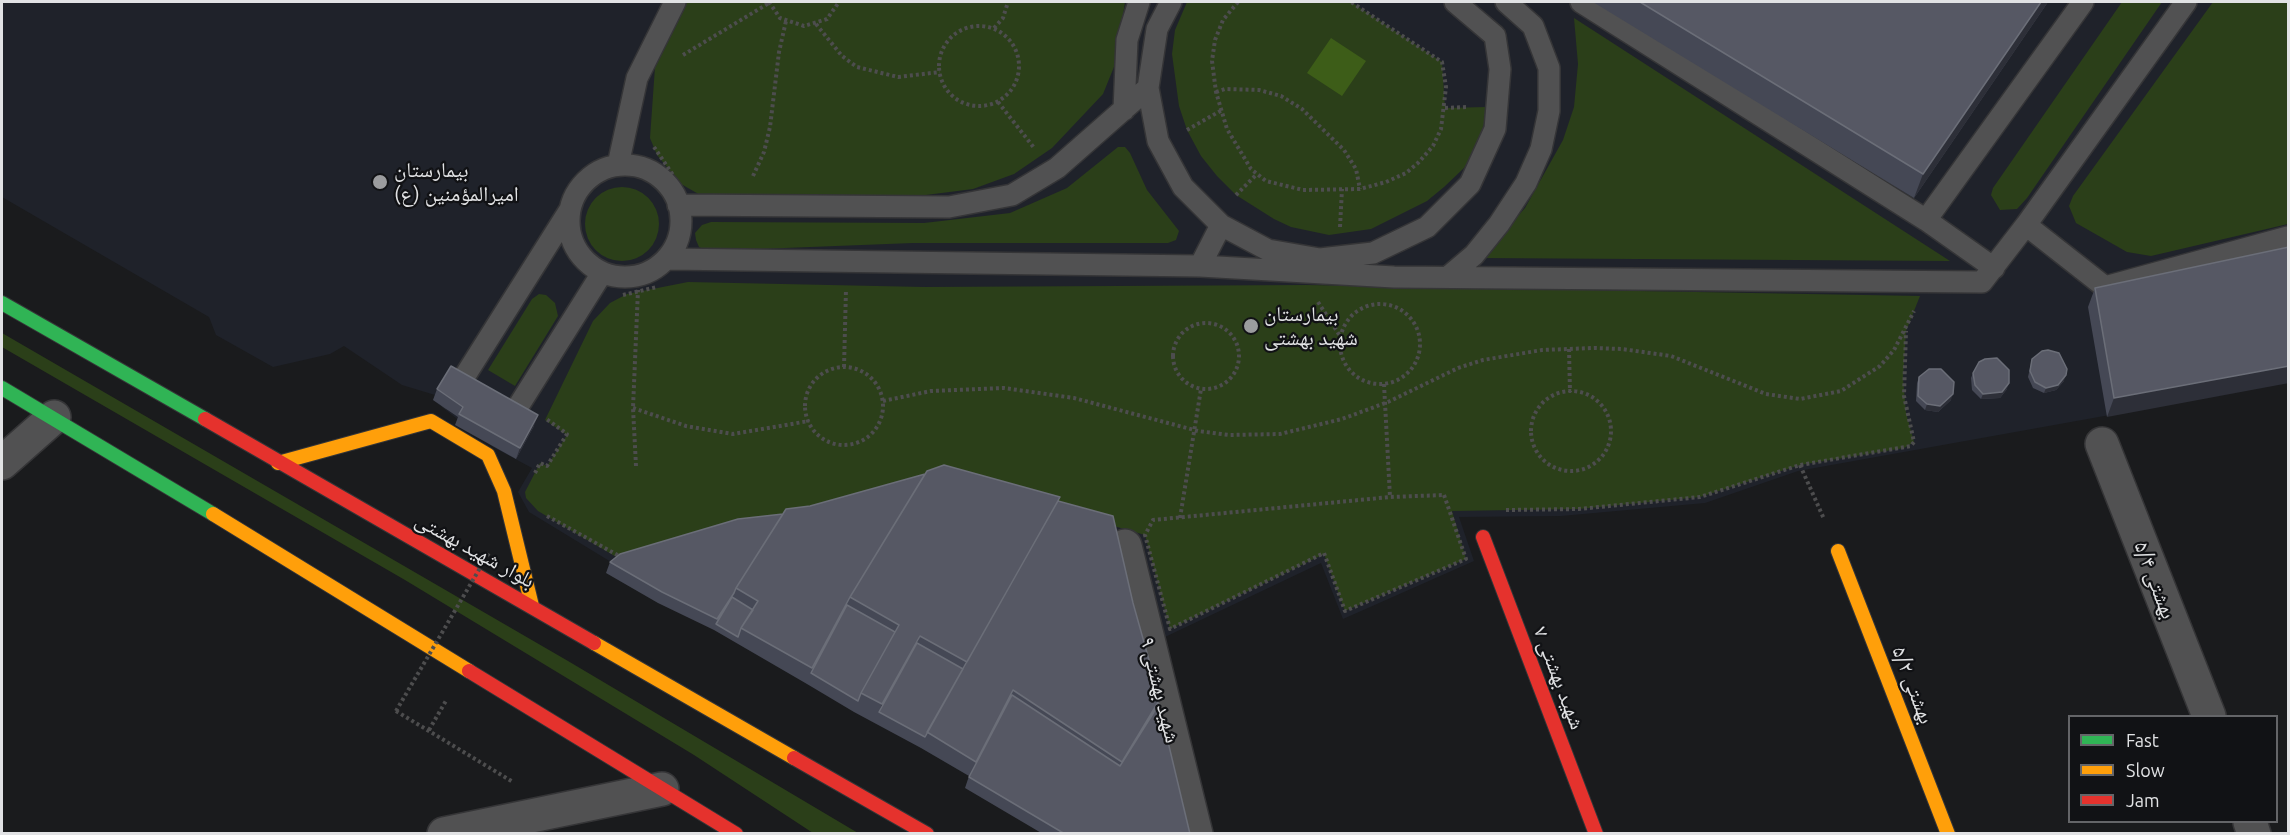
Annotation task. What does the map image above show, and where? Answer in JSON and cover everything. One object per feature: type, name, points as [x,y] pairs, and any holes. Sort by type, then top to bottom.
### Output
[{"type":"main road","name":"بلوار شهید بهشتی","points":[[2,303],[927,834]]},
{"type":"main road","points":[[2,388],[54,417],[736,834]]},
{"type":"main road","points":[[278,463],[431,421],[488,455],[504,491],[532,606]]},
{"type":"main road","name":"شهید بهشتی ۷","points":[[1483,537],[1596,834]]},
{"type":"main road","name":"بهشتی ۵/۲","points":[[1838,551],[1948,834]]},
{"type":"street","points":[[2,463],[54,417]]},
{"type":"street","name":"بهشتی ۵/۴","points":[[2102,444],[2208,715]]},
{"type":"street","name":"شهید بهشتی ۹","points":[[1134,538],[1196,834]]},
{"type":"street","points":[[444,834],[662,789]]},
{"type":"lane","points":[[618,165],[637,78],[675,2]]},
{"type":"lane","points":[[1124,110],[1127,40],[1138,2]]},
{"type":"lane","points":[[1171,2],[1157,29],[1148,88],[1158,141],[1183,187],[1221,225],[1268,250],[1320,259],[1373,253],[1427,227],[1470,184],[1495,129],[1500,69],[1495,36],[1455,2]]},
{"type":"lane","points":[[1448,277],[1474,255],[1499,224],[1526,183],[1541,149],[1549,111],[1549,68],[1533,26],[1506,2]]},
{"type":"lane","points":[[1581,2],[1926,220],[1994,268]]},
{"type":"lane","points":[[1926,220],[2083,2]]},
{"type":"lane","points":[[667,259],[1200,266],[1394,277],[1982,282],[2026,225],[2186,2]]},
{"type":"lane","points":[[678,205],[949,207],[1012,195],[1057,168],[1148,88]]},
{"type":"lane","points":[[431,421],[445,408],[569,210],[575,194],[586,180],[601,170],[618,165],[635,166],[652,172],[666,183],[678,205],[681,217],[679,236],[667,259],[657,268],[640,276],[621,278],[602,273],[586,262],[574,246],[568,228],[569,210]]},
{"type":"lane","points":[[1200,266],[1221,225]]},
{"type":"lane","points":[[2026,225],[2105,287],[2289,237]]},
{"type":"lane","points":[[1373,253],[1394,277]]},
{"type":"lane","points":[[488,455],[602,273]]},
{"type":"path","points":[[673,61],[769,2],[786,21],[804,26],[827,19],[839,2]]},
{"type":"path","points":[[994,28],[1002,18],[1008,2]]},
{"type":"path","points":[[1238,2],[1223,20],[1215,40],[1212,61],[1216,92],[1227,129],[1239,151],[1257,174],[1266,181],[1285,188],[1303,190],[1360,189],[1386,182],[1406,173],[1433,146],[1441,129],[1446,87],[1442,62],[1351,2]]},
{"type":"path","points":[[751,181],[764,153],[770,127],[779,52],[786,21]]},
{"type":"path","points":[[816,24],[842,56],[858,67],[898,77],[940,72]]},
{"type":"path","points":[[980,26],[994,28],[1015,47],[1019,60],[1015,85],[998,102],[973,106],[961,102],[947,89],[940,72],[940,58],[945,45],[954,35],[967,28],[980,26]]},
{"type":"path","points":[[1216,92],[1225,89],[1259,90],[1281,96],[1302,109],[1344,150],[1356,169],[1360,189]]},
{"type":"path","points":[[998,102],[1041,156]]},
{"type":"path","points":[[1192,139],[1187,130],[1222,110]]},
{"type":"path","points":[[650,138],[657,155],[675,178]]},
{"type":"path","points":[[1230,189],[1236,195],[1257,174]]},
{"type":"path","points":[[1340,233],[1342,189]]},
{"type":"path","points":[[844,367],[846,284]]},
{"type":"path","points":[[619,297],[638,290],[633,408],[636,466]]},
{"type":"path","points":[[1312,293],[1341,336]]},
{"type":"path","points":[[1373,304],[1387,304],[1410,316],[1417,327],[1420,340],[1415,364],[1407,374],[1384,384],[1360,379],[1348,369],[1342,357],[1341,336],[1349,317],[1360,309],[1373,304]]},
{"type":"path","points":[[1209,322],[1229,332],[1240,351],[1239,362],[1229,381],[1220,387],[1201,389],[1188,384],[1179,377],[1172,356],[1180,335],[1188,327],[1209,322]]},
{"type":"path","points":[[883,401],[941,391],[1004,388],[1074,398],[1193,430],[1229,435],[1280,434],[1332,422],[1383,404],[1458,368],[1514,354],[1569,349],[1622,349],[1671,356],[1766,394],[1800,399],[1841,391],[1862,379],[1880,366],[1906,330],[1904,396],[1914,442],[1904,448],[1800,465],[1700,497],[1579,508],[1498,510]]},
{"type":"path","points":[[1569,349],[1570,392]]},
{"type":"path","points":[[844,367],[868,375],[877,384],[883,401],[881,422],[864,440],[851,445],[826,440],[816,433],[805,409],[811,385],[826,372],[844,367]]},
{"type":"path","points":[[1384,384],[1383,404],[1389,497]]},
{"type":"path","points":[[1180,518],[1201,389]]},
{"type":"path","points":[[1570,392],[1588,395],[1599,403],[1611,425],[1611,438],[1599,460],[1576,471],[1557,469],[1540,458],[1531,432],[1533,418],[1540,406],[1550,397],[1570,392]]},
{"type":"path","points":[[633,408],[686,426],[733,434],[809,422]]},
{"type":"path","points":[[529,484],[540,463],[547,466],[567,434],[545,420],[550,410]]},
{"type":"path","points":[[1800,465],[1838,551]]},
{"type":"path","points":[[1444,495],[1466,559],[1345,611],[1324,554],[1170,629],[1134,538],[1153,520],[1389,497],[1444,495]]},
{"type":"path","points":[[538,511],[618,558],[628,555]]},
{"type":"path","points":[[490,551],[396,711],[559,810]]},
{"type":"shaded area","name":"بیمارستان شهید بهشتی","points":[[2,2],[2288,2],[2288,383],[1798,471],[1705,503],[1561,516],[1459,517],[1474,561],[1343,619],[1321,563],[1165,637],[1141,540],[938,484],[616,565],[529,512],[518,492],[532,468],[493,447],[433,400],[435,395],[402,385],[344,346],[330,354],[273,367],[216,335],[209,317],[2,197]]},
{"type":"shaded area","points":[[687,2],[1125,2],[1116,62],[1103,94],[1052,148],[1014,174],[973,189],[918,196],[727,198],[702,196],[681,184],[657,155],[650,138],[655,67]]},
{"type":"shaded area","points":[[1187,2],[1351,2],[1442,62],[1445,108],[1486,107],[1482,140],[1464,168],[1427,201],[1371,229],[1329,235],[1291,227],[1236,195],[1201,156],[1187,130],[1179,106],[1172,54],[1175,30]]},
{"type":"shaded area","points":[[2122,2],[2162,2],[2027,198],[2017,209],[2000,210],[1991,195],[1993,188]]},
{"type":"shaded area","points":[[2213,2],[2288,2],[2288,224],[2151,256],[2127,252],[2076,223],[2069,206],[2073,196]]},
{"type":"shaded area","points":[[1574,18],[1950,261],[1481,258],[1525,208],[1563,140],[1574,107],[1578,64]]},
{"type":"shaded area","points":[[1331,38],[1366,61],[1342,96],[1307,73]]},
{"type":"shaded area","points":[[1118,147],[1125,147],[1130,153],[1147,190],[1179,231],[1176,240],[1168,243],[913,243],[708,251],[699,247],[696,240],[695,233],[702,225],[711,222],[924,223],[1010,213],[1067,188]]},
{"type":"shaded area","points":[[622,187],[636,190],[648,198],[656,210],[659,224],[656,238],[648,250],[636,258],[622,261],[608,258],[596,250],[588,238],[585,224],[588,210],[596,198],[608,190]]},
{"type":"shaded area","points":[[688,282],[924,287],[1306,285],[1920,296],[1906,331],[1903,378],[1906,413],[1914,442],[1904,448],[1800,465],[1700,497],[1579,509],[1452,511],[1466,559],[1345,611],[1324,554],[1170,629],[1145,535],[940,476],[618,558],[538,511],[526,498],[525,492],[540,463],[547,466],[567,435],[545,420],[593,321],[610,303],[627,294]]},
{"type":"shaded area","points":[[539,294],[546,295],[555,303],[558,316],[515,386],[488,370],[532,299]]},
{"type":"shaded area","points":[[2,333],[568,661],[858,833],[813,833],[694,755],[405,580],[2,347]]},
{"type":"building","points":[[1640,2],[2041,2],[1923,174]]},
{"type":"building","points":[[2289,247],[2289,366],[2114,398],[2095,288]]},
{"type":"building","points":[[2042,351],[2059,353],[2067,369],[2066,375],[2058,385],[2046,388],[2035,382],[2030,371],[2032,359]]},
{"type":"building","points":[[1997,358],[2009,370],[2009,383],[2002,392],[1983,394],[1975,385],[1973,373],[1979,362]]},
{"type":"building","points":[[451,366],[538,415],[520,448],[459,414],[463,407],[437,389]]},
{"type":"building","points":[[1929,369],[1941,369],[1954,382],[1953,394],[1940,406],[1927,404],[1918,396],[1919,377]]},
{"type":"building","points":[[944,465],[1060,497],[967,662],[920,636],[882,704],[861,693],[899,625],[850,597],[927,471]]},
{"type":"building","points":[[925,474],[850,597],[812,668],[741,628],[758,601],[736,588],[786,509],[810,506]]},
{"type":"building","points":[[1058,501],[1113,516],[1133,603],[1160,699],[1122,762],[1013,690],[976,762],[927,732]]},
{"type":"building","points":[[783,514],[717,619],[662,592],[610,562],[620,554],[738,519]]},
{"type":"building","points":[[732,597],[753,610],[738,637],[716,624]]},
{"type":"building","points":[[847,605],[895,632],[858,701],[811,673]]},
{"type":"building","points":[[917,643],[963,669],[925,737],[879,712]]},
{"type":"building","points":[[1012,695],[1120,766],[1159,704],[1190,834],[1065,834],[969,777]]},
{"type":"traffic: fast","points":[[2,303],[205,419]]},
{"type":"traffic: fast","points":[[2,388],[213,514]]},
{"type":"traffic: slow","points":[[278,463],[431,421],[488,455],[504,491],[532,606]]},
{"type":"traffic: slow","points":[[213,514],[469,671]]},
{"type":"traffic: slow","points":[[1838,551],[1948,834]]},
{"type":"traffic: slow","points":[[594,643],[794,758]]},
{"type":"traffic: jam","points":[[205,419],[594,643]]},
{"type":"traffic: jam","points":[[1483,537],[1596,834]]},
{"type":"traffic: jam","points":[[469,671],[736,834]]},
{"type":"traffic: jam","points":[[794,758],[927,834]]},
{"type":"place","name":"بیمارستان امیرالمؤمنین (ع)","points":[[380,182]]},
{"type":"place","name":"بیمارستان شهید بهشتی","points":[[1251,326]]}]
